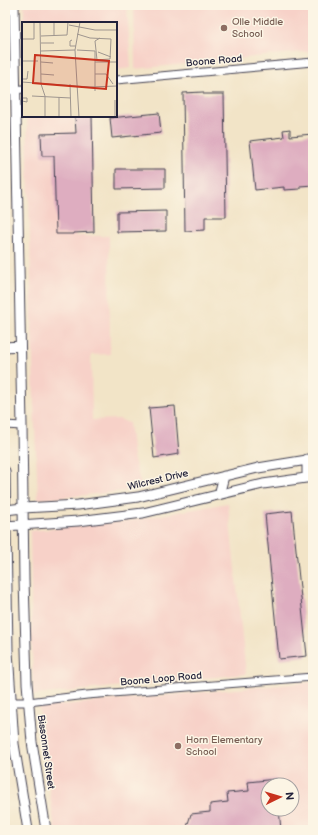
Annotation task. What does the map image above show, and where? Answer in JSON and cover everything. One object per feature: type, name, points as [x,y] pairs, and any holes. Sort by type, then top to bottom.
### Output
[{"type":"main road","name":"Bissonnet Street","points":[[14,5],[19,89],[20,346],[24,580],[28,702],[32,742],[46,830]]},
{"type":"main road","points":[[5,347],[20,346]]},
{"type":"main road","points":[[6,526],[78,521],[143,513],[263,484],[310,477],[310,459]]},
{"type":"main road","name":"Wilcrest Drive","points":[[6,510],[78,505],[138,497],[258,468],[310,459]]},
{"type":"main road","points":[[5,471],[8,652],[14,744],[28,830]]},
{"type":"main road","points":[[219,495],[224,476]]},
{"type":"main road","points":[[138,497],[143,513]]},
{"type":"street","name":"Boone Road","points":[[117,80],[313,62]]},
{"type":"street","points":[[5,91],[19,89]]},
{"type":"street","points":[[5,425],[22,426]]},
{"type":"street","name":"Boone Loop Road","points":[[12,702],[28,702],[87,695],[313,677]]},
{"type":"shaded area","points":[[24,5],[127,5],[131,68],[117,70],[117,22],[24,22]]},
{"type":"shaded area","name":"Olle Middle School","points":[[134,5],[313,5],[313,51],[135,69]]},
{"type":"shaded area","points":[[27,117],[74,117],[76,236],[109,236],[110,354],[91,355],[92,420],[119,419],[129,423],[133,456],[142,489],[38,499],[34,403]]},
{"type":"shaded area","points":[[228,503],[246,674],[33,695],[30,531],[129,521]]},
{"type":"shaded area","name":"Horn Elementary School","points":[[313,682],[313,830],[55,830],[39,707]]},
{"type":"building","points":[[203,92],[203,94],[224,94],[226,217],[205,217],[205,230],[185,231],[183,93]]},
{"type":"building","points":[[159,113],[161,133],[112,138],[110,118]]},
{"type":"building","points":[[75,117],[92,117],[94,232],[56,234],[54,156],[42,156],[41,134],[76,133]]},
{"type":"building","points":[[290,129],[290,136],[313,134],[313,185],[300,186],[300,189],[284,190],[284,187],[255,190],[250,141],[284,137],[283,130]]},
{"type":"building","points":[[116,169],[165,169],[165,188],[116,189]]},
{"type":"building","points":[[166,211],[166,231],[117,232],[117,212]]},
{"type":"building","points":[[175,406],[179,454],[154,458],[149,408]]},
{"type":"building","points":[[292,511],[307,656],[279,659],[265,514]]},
{"type":"building","points":[[260,781],[260,817],[280,817],[281,830],[186,830],[191,814],[210,812],[210,804],[228,802],[227,793],[249,791],[248,782]]},
{"type":"place","name":"Olle Middle School","points":[[224,28]]},
{"type":"place","name":"Horn Elementary School","points":[[178,746]]}]
